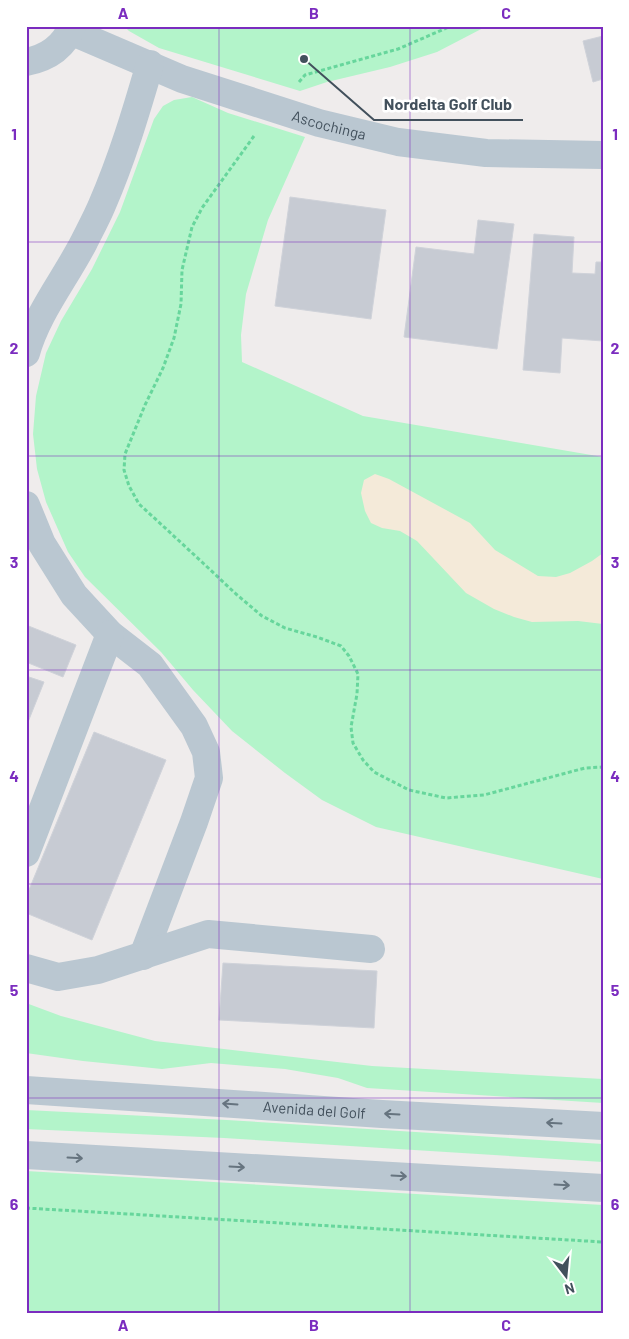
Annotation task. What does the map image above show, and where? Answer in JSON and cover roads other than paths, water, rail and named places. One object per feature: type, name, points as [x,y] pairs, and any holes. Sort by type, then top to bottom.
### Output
[{"type":"street","name":"Ascochinga","points":[[71,28],[182,79],[319,123],[398,142],[486,153],[603,155]]},
{"type":"street","points":[[30,67],[52,53],[62,43],[71,28]]},
{"type":"street","points":[[26,353],[30,337],[80,250],[102,205],[130,131],[150,64]]},
{"type":"street","points":[[26,505],[42,544],[74,595],[110,634],[150,665],[194,726],[206,752],[209,778],[143,956]]},
{"type":"street","points":[[26,853],[110,634]]},
{"type":"street","points":[[26,968],[58,977],[98,970],[208,934],[371,949]]},
{"type":"street","points":[[26,1080],[56,1092]]},
{"type":"street","name":"Avenida del Golf","points":[[26,1090],[603,1126]]},
{"type":"street","points":[[26,1155],[603,1188]]},
{"type":"place","name":"Nordelta Golf Club","points":[[304,59]]}]
